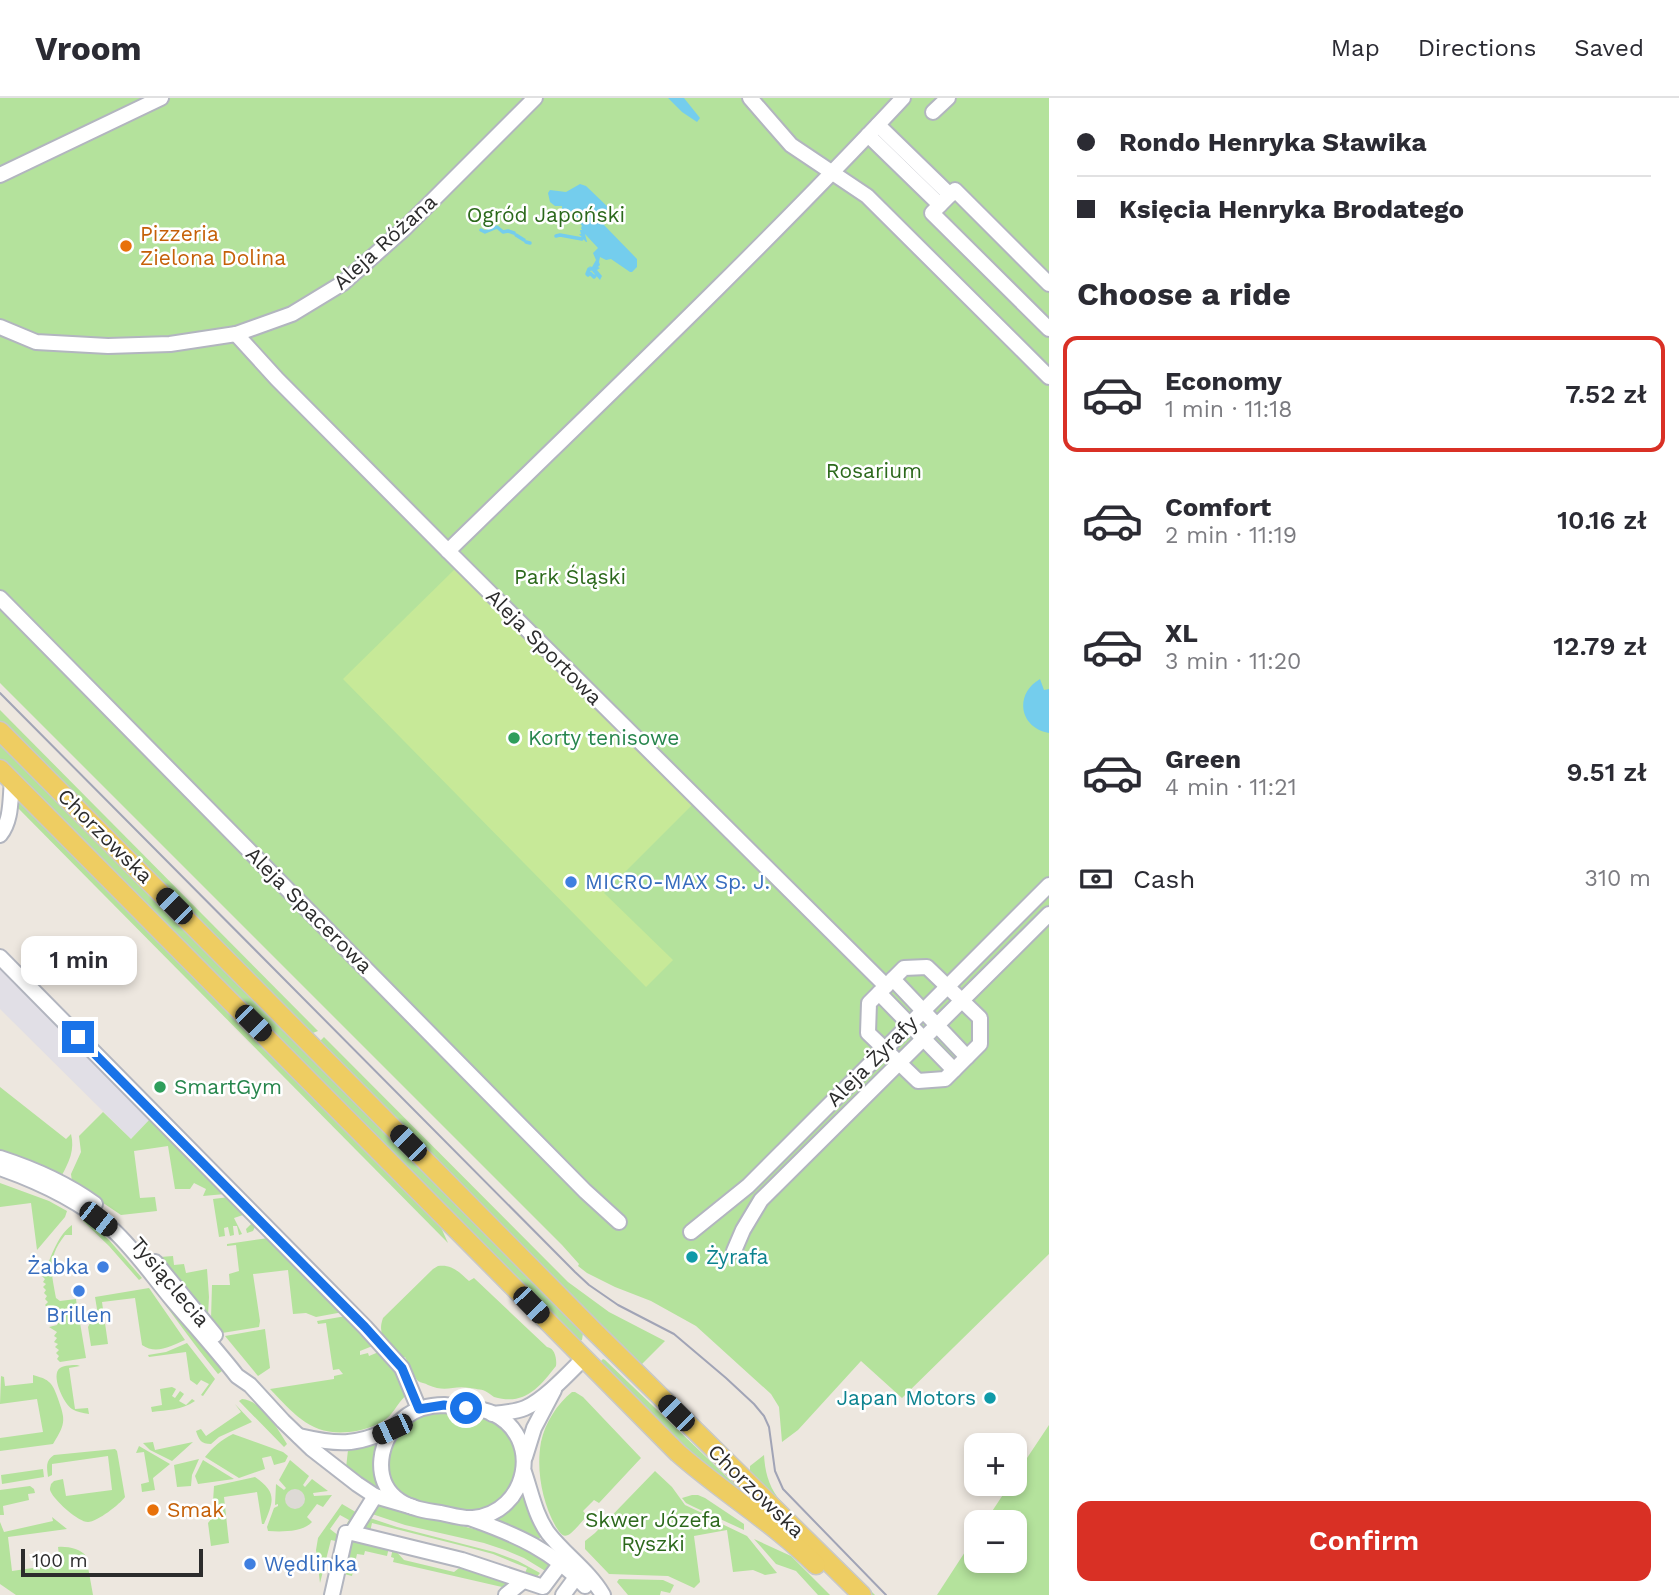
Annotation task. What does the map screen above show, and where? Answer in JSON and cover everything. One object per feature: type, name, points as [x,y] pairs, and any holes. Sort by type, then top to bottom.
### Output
[{"type":"main road","name":"Chorzowska","points":[[0,732],[581,1318],[862,1595]]},
{"type":"main road","name":"Chorzowska","points":[[6,775],[678,1453],[803,1553],[845,1595]]},
{"type":"main road","points":[[581,1318],[587,1333],[584,1358],[598,1353],[620,1356]]},
{"type":"street","points":[[0,175],[161,98]]},
{"type":"street","name":"Aleja Różana","points":[[0,327],[36,342],[108,346],[170,344],[236,334],[292,314],[344,283],[405,228],[535,98]]},
{"type":"street","points":[[750,98],[791,145],[867,196],[1049,377]]},
{"type":"street","points":[[448,551],[727,280],[904,98]]},
{"type":"street","points":[[933,113],[948,98]]},
{"type":"street","points":[[873,130],[945,200]]},
{"type":"street","points":[[1049,284],[955,190],[933,213],[1049,329]]},
{"type":"street","name":"Aleja Sportowa","points":[[236,334],[277,379],[448,551],[886,986]]},
{"type":"street","name":"Aleja Spacerowa","points":[[0,598],[585,1191],[619,1222]]},
{"type":"street","points":[[0,835],[9,816],[6,775]]},
{"type":"street","name":"Aleja Żyrafy","points":[[691,1232],[748,1186],[1049,885]]},
{"type":"street","name":"Aleja Żyrafy","points":[[734,1251],[761,1200],[1049,914]]},
{"type":"street","points":[[0,957],[365,1327],[402,1368],[419,1409]]},
{"type":"street","points":[[926,967],[947,986],[981,1018],[980,1044],[945,1079],[918,1081],[869,1032],[869,1003],[904,968],[926,967]]},
{"type":"street","points":[[886,986],[923,1010],[967,1057]]},
{"type":"street","points":[[886,986],[909,1024],[954,1070]]},
{"type":"street","name":"Tysiąclecia","points":[[0,1158],[40,1173],[74,1190],[125,1230],[245,1370],[250,1385]]},
{"type":"street","name":"Tysiąclecia","points":[[0,1168],[58,1192],[112,1229],[237,1376],[250,1385],[298,1436],[375,1496],[413,1507]]},
{"type":"street","points":[[298,1436],[328,1443],[358,1442],[392,1429],[419,1409],[444,1405],[492,1414],[512,1412],[527,1407],[584,1358]]},
{"type":"street","points":[[471,1519],[487,1515],[506,1504],[519,1486],[534,1428],[558,1383]]},
{"type":"street","points":[[492,1414],[514,1432],[522,1448],[538,1514],[547,1531],[603,1595]]},
{"type":"street","points":[[392,1429],[382,1454],[382,1475],[392,1494],[413,1507],[471,1519],[532,1543],[561,1563],[594,1595]]},
{"type":"street","points":[[330,1463],[331,1451],[338,1443]]},
{"type":"street","points":[[352,1533],[375,1496]]},
{"type":"street","points":[[332,1595],[345,1533],[494,1569],[540,1591],[561,1563]]},
{"type":"street","points":[[563,1595],[574,1580]]},
{"type":"street","points":[[506,1595],[523,1581]]},
{"type":"shaded area","points":[[0,962],[153,1116],[131,1139],[0,1009]]},
{"type":"shaded area","points":[[295,1489],[302,1492],[305,1499],[302,1506],[295,1509],[288,1506],[285,1499],[288,1492]]},
{"type":"green space","name":"Park Śląski","points":[[0,98],[1049,98],[1049,1254],[902,1398],[861,1361],[798,1430],[782,1442],[779,1407],[771,1394],[696,1326],[651,1301],[587,1273],[578,1266],[562,1245],[0,683]]},
{"type":"green space","name":"Korty tenisowe","points":[[455,569],[693,804],[604,893],[673,960],[646,987],[343,679]]},
{"type":"green space","points":[[0,710],[318,1031],[310,1034],[0,721]]},
{"type":"green space","points":[[0,741],[577,1325],[583,1333],[582,1340],[579,1341],[0,759]]},
{"type":"green space","points":[[19,798],[439,1223],[448,1243],[14,804]]},
{"type":"green space","points":[[324,1037],[568,1282],[609,1312],[665,1341],[639,1367],[321,1045]]},
{"type":"green space","points":[[0,1087],[66,1139],[71,1134],[72,1151],[62,1175],[0,1152]]},
{"type":"green space","points":[[103,1112],[131,1139],[151,1118],[225,1194],[203,1196],[206,1189],[194,1183],[190,1189],[175,1189],[168,1146],[134,1151],[140,1198],[155,1197],[157,1211],[121,1215],[72,1182],[71,1174],[81,1152],[79,1136]]},
{"type":"green space","points":[[0,1183],[49,1201],[67,1211],[37,1250],[31,1203],[0,1207]]},
{"type":"green space","points":[[229,1197],[256,1225],[253,1231],[247,1233],[246,1229],[251,1224],[243,1215],[234,1218],[242,1234],[239,1235],[237,1226],[233,1226],[234,1235],[230,1236],[228,1227],[224,1228],[225,1236],[219,1237],[213,1199]]},
{"type":"green space","points":[[83,1218],[109,1240],[142,1278],[139,1280]]},
{"type":"green space","points":[[72,1225],[72,1235],[65,1235],[55,1251],[52,1272],[56,1298],[60,1301],[76,1299],[75,1308],[78,1311],[86,1358],[60,1362],[56,1353],[59,1350],[55,1347],[58,1344],[54,1342],[57,1332],[49,1327],[57,1325],[58,1314],[55,1311],[47,1312],[49,1309],[45,1305],[48,1302],[43,1287],[46,1284],[42,1276],[58,1242]]},
{"type":"green space","points":[[116,1238],[226,1368],[218,1374]]},
{"type":"green space","points":[[268,1238],[343,1312],[316,1317],[306,1313],[293,1314],[288,1270],[253,1274],[259,1327],[222,1333],[211,1319],[212,1285],[230,1285],[229,1274],[239,1271],[236,1245],[227,1244]]},
{"type":"green space","points":[[173,1256],[174,1265],[184,1264],[186,1273],[207,1269],[208,1315],[160,1257]]},
{"type":"green space","points":[[438,1266],[451,1267],[469,1281],[474,1278],[552,1349],[556,1366],[537,1388],[522,1397],[505,1399],[494,1397],[480,1389],[445,1389],[416,1379],[405,1357],[401,1357],[385,1340],[381,1325],[383,1318]]},
{"type":"green space","points":[[149,1288],[185,1340],[158,1349],[142,1345],[135,1298],[102,1302],[108,1344],[91,1346],[88,1327],[97,1309],[95,1297]]},
{"type":"green space","points":[[346,1316],[375,1345],[360,1351],[360,1355],[368,1353],[369,1356],[381,1351],[397,1371],[407,1395],[386,1419],[378,1424],[359,1431],[336,1432],[314,1427],[304,1421],[270,1389],[334,1379],[334,1376],[343,1374],[339,1369],[333,1370],[326,1323],[318,1324],[317,1321]]},
{"type":"green space","points":[[265,1329],[270,1368],[258,1376],[225,1336]]},
{"type":"green space","points":[[187,1343],[215,1379],[203,1396],[201,1395],[209,1384],[201,1380],[197,1385],[190,1380],[186,1352],[148,1355],[166,1352]]},
{"type":"green space","points":[[603,1359],[751,1500],[697,1461],[600,1362]]},
{"type":"green space","points":[[80,1366],[69,1368],[75,1409],[88,1408],[89,1414],[72,1409],[62,1396],[57,1383],[57,1372],[60,1368]]},
{"type":"green space","points":[[33,1375],[48,1381],[53,1387],[63,1415],[61,1430],[53,1444],[0,1451],[0,1438],[43,1432],[37,1399],[0,1404],[1,1376],[4,1377],[5,1386],[33,1383]]},
{"type":"green space","points":[[160,1389],[176,1389],[172,1396],[175,1398],[180,1391],[184,1394],[179,1401],[186,1405],[192,1399],[195,1401],[180,1408],[152,1412],[151,1407],[162,1405]]},
{"type":"green space","points":[[572,1392],[583,1397],[641,1458],[599,1503],[594,1500],[583,1511],[587,1516],[573,1532],[564,1536],[556,1527],[547,1507],[541,1486],[540,1453],[543,1435],[552,1414]]},
{"type":"green space","points":[[242,1399],[256,1404],[268,1416],[287,1444],[284,1447],[239,1401]]},
{"type":"green space","points":[[235,1404],[252,1422],[219,1437],[211,1444],[201,1441],[196,1431],[201,1429],[206,1436],[241,1412]]},
{"type":"green space","points":[[450,1411],[489,1419],[510,1437],[517,1463],[514,1477],[501,1500],[489,1507],[466,1511],[418,1503],[397,1490],[391,1480],[388,1458],[397,1436],[422,1415]]},
{"type":"green space","points":[[1049,1425],[1049,1595],[937,1595],[964,1553],[964,1573],[1027,1573],[1027,1510],[993,1510],[1002,1496],[1027,1496],[1027,1458]]},
{"type":"green space","points":[[233,1434],[288,1456],[285,1462],[274,1465],[271,1456],[262,1458],[265,1469],[239,1478],[205,1457]]},
{"type":"green space","points":[[153,1442],[155,1450],[193,1442],[172,1461],[150,1450],[143,1443]]},
{"type":"green space","points":[[372,1444],[376,1446],[376,1487],[372,1487],[346,1468],[348,1450]]},
{"type":"green space","points":[[139,1446],[170,1464],[153,1478],[155,1490],[142,1492],[141,1484],[149,1482],[144,1452],[136,1453]]},
{"type":"green space","points":[[115,1449],[125,1497],[92,1521],[79,1519],[55,1498],[50,1490],[51,1484],[63,1479],[66,1496],[112,1490],[108,1456],[52,1464],[52,1475],[48,1477],[48,1462],[54,1455]]},
{"type":"green space","points":[[764,1455],[768,1477],[778,1498],[875,1595],[871,1595],[750,1474],[750,1466]]},
{"type":"green space","points":[[199,1459],[192,1475],[191,1486],[177,1487],[174,1465]]},
{"type":"green space","points":[[203,1460],[234,1479],[198,1484],[195,1476]]},
{"type":"green space","points":[[290,1460],[309,1476],[303,1485],[305,1487],[312,1479],[328,1491],[313,1493],[314,1496],[332,1495],[323,1507],[317,1504],[307,1517],[312,1522],[303,1528],[268,1531],[274,1508],[278,1506],[275,1505],[276,1484],[284,1490],[286,1488],[279,1480]]},
{"type":"green space","points":[[43,1469],[44,1477],[2,1484],[1,1475]]},
{"type":"green space","name":"Skwer Józefa Ryszki","points":[[655,1471],[672,1487],[685,1505],[747,1536],[777,1573],[765,1575],[753,1570],[733,1572],[727,1530],[694,1536],[700,1582],[694,1588],[668,1576],[609,1574],[585,1549],[585,1541]]},
{"type":"green space","points":[[255,1477],[267,1487],[272,1498],[264,1524],[257,1492],[224,1497],[229,1543],[211,1546],[208,1523],[212,1518],[214,1486]]},
{"type":"green space","points":[[30,1486],[35,1493],[28,1494],[29,1500],[3,1506],[4,1515],[0,1515],[0,1490]]},
{"type":"green space","points":[[523,1494],[541,1534],[539,1539],[498,1520]]},
{"type":"green space","points":[[692,1495],[705,1498],[744,1524],[744,1530],[686,1503],[682,1498]]},
{"type":"green space","points":[[375,1502],[511,1540],[551,1561],[551,1566],[547,1572],[524,1558],[484,1543],[405,1525],[369,1513]]},
{"type":"green space","points":[[342,1504],[359,1514],[350,1527],[345,1527],[349,1520],[340,1515],[330,1529],[339,1536],[340,1542],[331,1540],[320,1583],[316,1550],[318,1538]]},
{"type":"green space","points":[[52,1517],[67,1529],[8,1537],[12,1571],[60,1564],[58,1547],[74,1548],[86,1556],[93,1595],[16,1595],[0,1584],[0,1522],[4,1532],[53,1521]]},
{"type":"green space","points":[[367,1517],[494,1552],[540,1573],[535,1579],[524,1576],[527,1568],[493,1554],[372,1523],[370,1532],[362,1529]]},
{"type":"green space","points":[[754,1539],[791,1556],[830,1595],[818,1595],[796,1571],[776,1564]]},
{"type":"green space","points":[[352,1540],[389,1547],[387,1556],[365,1551],[364,1555],[357,1554],[352,1576],[344,1574]]},
{"type":"green space","points":[[393,1548],[404,1560],[454,1572],[463,1565],[511,1583],[502,1587],[393,1562]]},
{"type":"green space","points":[[619,1579],[663,1580],[674,1585],[670,1593],[661,1591],[660,1595],[628,1595],[617,1582]]},
{"type":"water","points":[[668,98],[684,98],[700,118],[697,122]]},
{"type":"water","points":[[580,184],[586,186],[611,210],[604,217],[604,225],[637,259],[637,267],[632,272],[611,259],[600,257],[600,268],[597,270],[602,276],[600,280],[589,266],[592,267],[596,260],[593,253],[598,248],[585,234],[587,242],[579,234],[582,226],[575,215],[576,218],[566,216],[562,206],[555,206],[550,202],[550,190],[566,192]]},
{"type":"water","points":[[1040,679],[1044,690],[1049,689],[1049,733],[1031,725],[1024,710],[1026,693]]},
{"type":"waterway","points":[[481,230],[485,232],[497,227],[503,232],[514,233]]},
{"type":"waterway","points":[[516,235],[524,240]]},
{"type":"waterway","points":[[556,236],[582,239]]},
{"type":"waterway","points":[[526,242],[530,243]]},
{"type":"waterway","points":[[594,269],[589,269],[587,274],[595,276]]},
{"type":"tram line","points":[[0,693],[575,1272],[618,1305],[674,1334],[754,1404],[769,1427],[775,1471],[783,1489],[886,1595]]},
{"type":"place","name":"Pizzeria Zielona Dolina","points":[[126,246]]},
{"type":"place","name":"Korty tenisowe","points":[[514,738]]},
{"type":"place","name":"MICRO-MAX Sp. J.","points":[[571,882]]},
{"type":"place","name":"SmartGym","points":[[160,1087]]},
{"type":"place","name":"Żyrafa","points":[[692,1257]]},
{"type":"place","name":"Żabka","points":[[103,1267]]},
{"type":"place","name":"Brillen","points":[[79,1291]]},
{"type":"place","name":"Japan Motors","points":[[990,1398]]},
{"type":"place","name":"Smak","points":[[153,1510]]},
{"type":"place","name":"Wędlinka","points":[[250,1564]]},
{"type":"route","points":[[78,1037],[365,1327],[402,1368],[419,1409],[444,1405],[466,1408]]},
{"type":"park label","name":"Ogród Japoński","points":[[546,215]]},
{"type":"park label","name":"Rosarium","points":[[874,471]]}]
